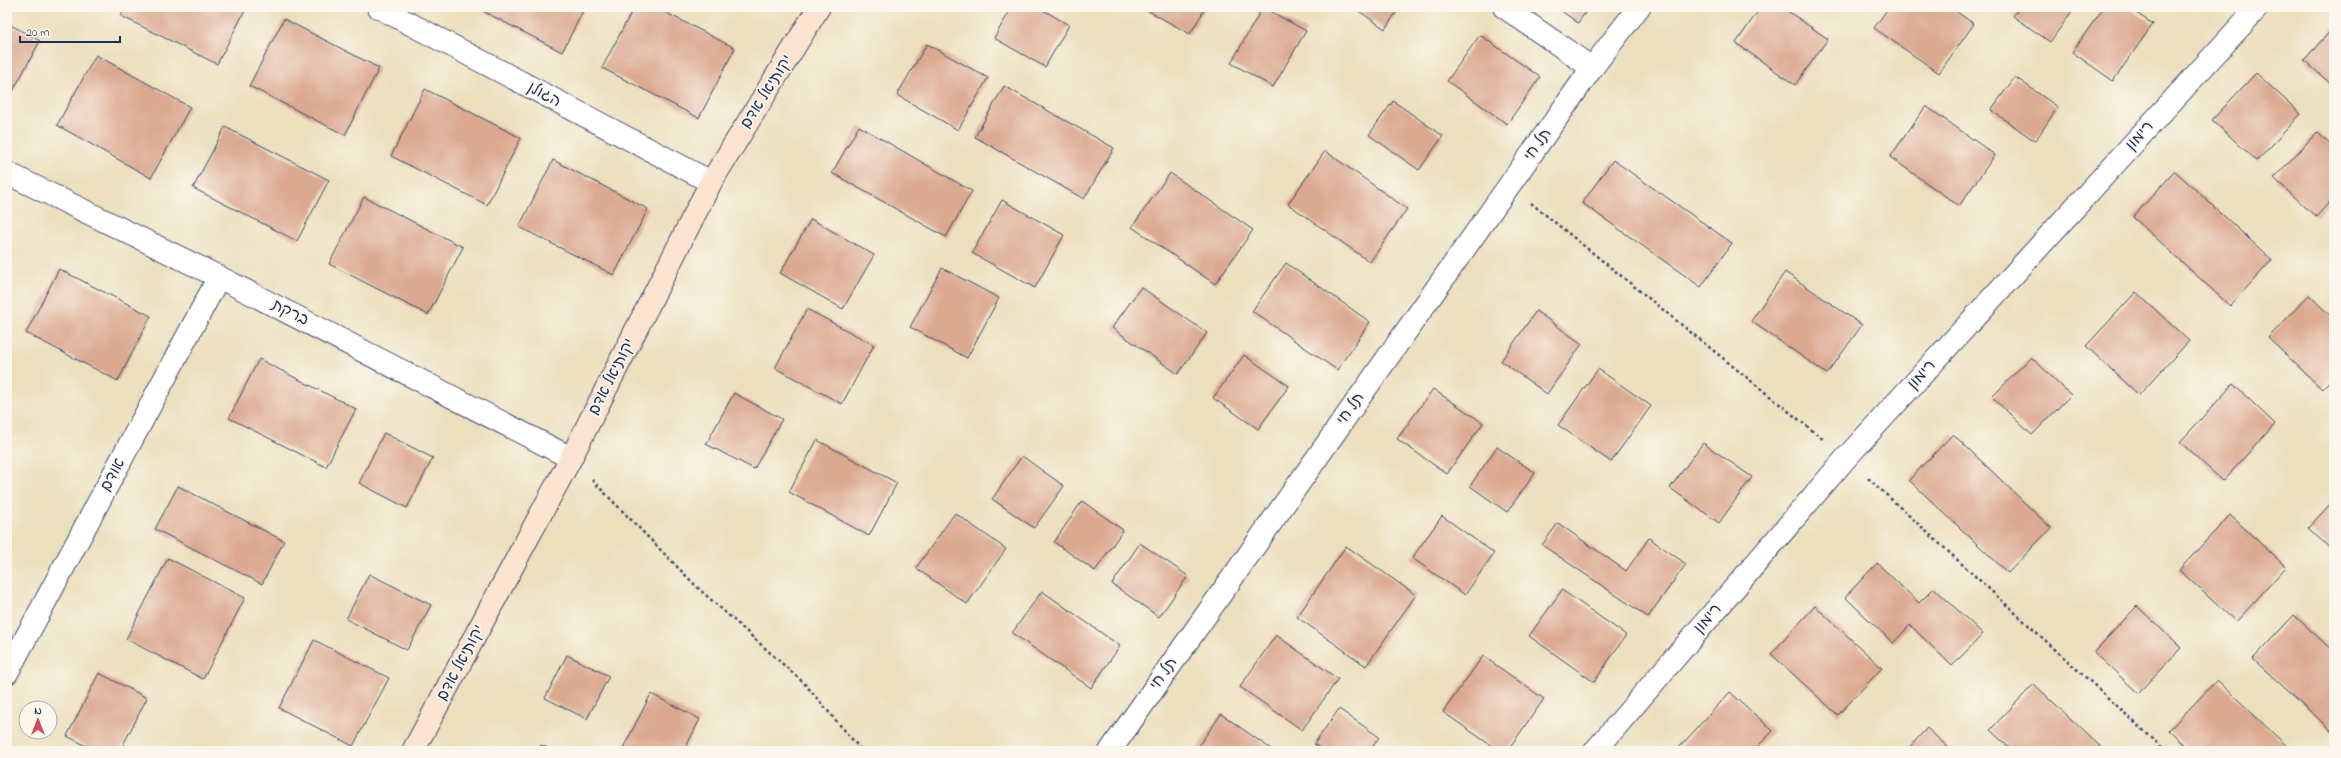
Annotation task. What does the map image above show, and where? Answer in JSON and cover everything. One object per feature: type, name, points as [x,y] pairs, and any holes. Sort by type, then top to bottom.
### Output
[{"type":"street","name":"הגולן","points":[[378,7],[711,182]]},
{"type":"street","name":"יקותיאל אדם","points":[[413,751],[571,458],[711,182],[819,7]]},
{"type":"street","points":[[1504,7],[1592,68]]},
{"type":"street","name":"תל חי","points":[[1110,751],[1592,68],[1638,7]]},
{"type":"street","name":"רימון","points":[[1595,751],[1846,458],[2258,7]]},
{"type":"street","name":"ברקת","points":[[7,172],[219,277],[571,458]]},
{"type":"street","name":"אודם","points":[[7,673],[219,277]]},
{"type":"path","points":[[571,458],[699,588],[804,683],[862,751]]},
{"type":"building","points":[[126,7],[247,7],[217,64],[121,16]]},
{"type":"building","points":[[475,7],[585,7],[562,52]]},
{"type":"building","points":[[634,7],[655,7],[735,48],[699,118],[602,68]]},
{"type":"building","points":[[971,7],[981,7],[978,11]]},
{"type":"building","points":[[1012,7],[1038,7],[1069,25],[1045,67],[994,38]]},
{"type":"building","points":[[1141,7],[1206,7],[1190,34]]},
{"type":"building","points":[[1263,7],[1306,31],[1273,87],[1231,63]]},
{"type":"building","points":[[1353,7],[1400,7],[1385,29]]},
{"type":"building","points":[[1556,7],[1589,7],[1578,23]]},
{"type":"building","points":[[1761,7],[1782,7],[1828,39],[1795,85],[1736,43]]},
{"type":"building","points":[[1889,7],[1950,7],[1974,24],[1939,73],[1874,28]]},
{"type":"building","points":[[2020,7],[2075,7],[2050,42],[2013,16]]},
{"type":"building","points":[[2104,7],[2127,7],[2153,24],[2113,81],[2072,52]]},
{"type":"building","points":[[284,19],[379,68],[345,135],[249,86]]},
{"type":"building","points":[[7,23],[40,41],[7,102]]},
{"type":"building","points":[[2334,27],[2334,87],[2304,60]]},
{"type":"building","points":[[1480,35],[1540,77],[1507,124],[1447,81]]},
{"type":"building","points":[[927,44],[988,78],[958,130],[897,95]]},
{"type":"building","points":[[96,55],[190,107],[151,178],[57,125]]},
{"type":"building","points":[[2256,73],[2301,114],[2257,161],[2212,120]]},
{"type":"building","points":[[2015,77],[2058,107],[2035,141],[1991,110]]},
{"type":"building","points":[[1004,86],[1114,148],[1084,199],[975,137]]},
{"type":"building","points":[[425,89],[521,138],[487,205],[391,156]]},
{"type":"building","points":[[1393,101],[1443,136],[1419,170],[1369,135]]},
{"type":"building","points":[[1926,106],[1995,155],[1959,206],[1890,157]]},
{"type":"building","points":[[859,126],[972,191],[946,237],[832,173]]},
{"type":"building","points":[[225,127],[329,180],[297,241],[193,188]]},
{"type":"building","points":[[2317,132],[2334,148],[2334,197],[2316,217],[2274,178]]},
{"type":"building","points":[[1325,151],[1407,209],[1370,262],[1288,204]]},
{"type":"building","points":[[553,160],[648,209],[614,275],[519,227]]},
{"type":"building","points":[[1613,160],[1732,243],[1701,287],[1582,203]]},
{"type":"building","points":[[2175,171],[2272,260],[2230,306],[2133,217]]},
{"type":"building","points":[[1170,173],[1253,230],[1215,284],[1132,227]]},
{"type":"building","points":[[364,197],[463,247],[428,315],[329,264]]},
{"type":"building","points":[[1002,200],[1064,235],[1035,288],[972,253]]},
{"type":"building","points":[[811,219],[874,255],[843,309],[780,273]]},
{"type":"building","points":[[1286,263],[1370,322],[1337,370],[1252,311]]},
{"type":"building","points":[[942,268],[999,298],[967,358],[910,327]]},
{"type":"building","points":[[59,269],[151,316],[118,381],[26,333]]},
{"type":"building","points":[[1785,272],[1862,325],[1827,374],[1751,321]]},
{"type":"building","points":[[1141,287],[1207,333],[1178,374],[1112,328]]},
{"type":"building","points":[[2136,292],[2189,341],[2139,395],[2086,346]]},
{"type":"building","points":[[2309,295],[2334,319],[2334,376],[2322,389],[2268,338]]},
{"type":"building","points":[[807,309],[874,345],[842,404],[775,368]]},
{"type":"building","points":[[1536,311],[1582,344],[1547,394],[1501,361]]},
{"type":"building","points":[[1244,355],[1289,386],[1258,429],[1213,398]]},
{"type":"building","points":[[2031,357],[2071,395],[2032,435],[1992,397]]},
{"type":"building","points":[[259,359],[356,409],[326,467],[229,418]]},
{"type":"building","points":[[1598,369],[1651,406],[1611,462],[1558,425]]},
{"type":"building","points":[[2233,384],[2275,424],[2223,481],[2180,442]]},
{"type":"building","points":[[1433,389],[1483,423],[1447,474],[1397,439]]},
{"type":"building","points":[[734,393],[782,419],[754,469],[706,444]]},
{"type":"building","points":[[384,433],[433,458],[407,508],[359,483]]},
{"type":"building","points":[[1953,434],[2051,528],[2008,573],[1909,480]]},
{"type":"building","points":[[817,440],[897,483],[869,536],[789,492]]},
{"type":"building","points":[[1703,443],[1752,477],[1719,523],[1670,488]]},
{"type":"building","points":[[1497,447],[1535,473],[1507,512],[1470,486]]},
{"type":"building","points":[[1022,456],[1064,486],[1034,528],[992,499]]},
{"type":"building","points":[[178,486],[284,541],[262,584],[155,529]]},
{"type":"building","points":[[2334,500],[2334,552],[2308,528]]},
{"type":"building","points":[[1082,501],[1123,530],[1095,571],[1054,542]]},
{"type":"building","points":[[955,513],[1006,549],[967,604],[916,568]]},
{"type":"building","points":[[2230,515],[2286,567],[2236,622],[2179,570]]},
{"type":"building","points":[[1442,516],[1494,553],[1465,595],[1412,558]]},
{"type":"building","points":[[1558,523],[1626,571],[1649,538],[1686,564],[1648,617],[1542,545]]},
{"type":"building","points":[[1140,543],[1188,576],[1159,617],[1112,584]]},
{"type":"building","points":[[1346,546],[1416,595],[1366,666],[1297,617]]},
{"type":"building","points":[[168,558],[245,598],[203,679],[126,639]]},
{"type":"building","points":[[1877,563],[1919,603],[1934,588],[1983,634],[1952,666],[1910,625],[1893,643],[1845,597]]},
{"type":"building","points":[[369,574],[431,605],[407,650],[346,619]]},
{"type":"building","points":[[1562,590],[1626,635],[1594,682],[1529,636]]},
{"type":"building","points":[[1042,591],[1120,646],[1091,688],[1012,633]]},
{"type":"building","points":[[1815,606],[1882,668],[1838,715],[1771,654]]},
{"type":"building","points":[[2137,606],[2181,648],[2138,693],[2094,652]]},
{"type":"building","points":[[2294,615],[2334,652],[2334,733],[2253,659]]},
{"type":"building","points":[[1276,635],[1338,679],[1302,730],[1240,687]]},
{"type":"building","points":[[314,640],[389,678],[353,746],[279,708]]},
{"type":"building","points":[[567,655],[609,676],[587,719],[545,698]]},
{"type":"building","points":[[1483,656],[1544,699],[1507,751],[1499,751],[1443,712]]},
{"type":"building","points":[[99,673],[147,698],[120,751],[96,751],[67,736]]},
{"type":"building","points":[[2217,680],[2292,751],[2191,751],[2169,730]]},
{"type":"building","points":[[2034,684],[2105,751],[2013,751],[1990,730]]},
{"type":"building","points":[[1730,692],[1773,731],[1753,751],[1676,751]]},
{"type":"building","points":[[651,694],[700,719],[684,751],[622,750]]},
{"type":"building","points":[[1339,709],[1379,737],[1370,751],[1324,751],[1314,744]]},
{"type":"building","points":[[1221,714],[1274,751],[1195,751]]},
{"type":"building","points":[[1927,728],[1952,751],[1906,751]]},
{"type":"building","points":[[541,745],[553,751],[538,751]]}]
